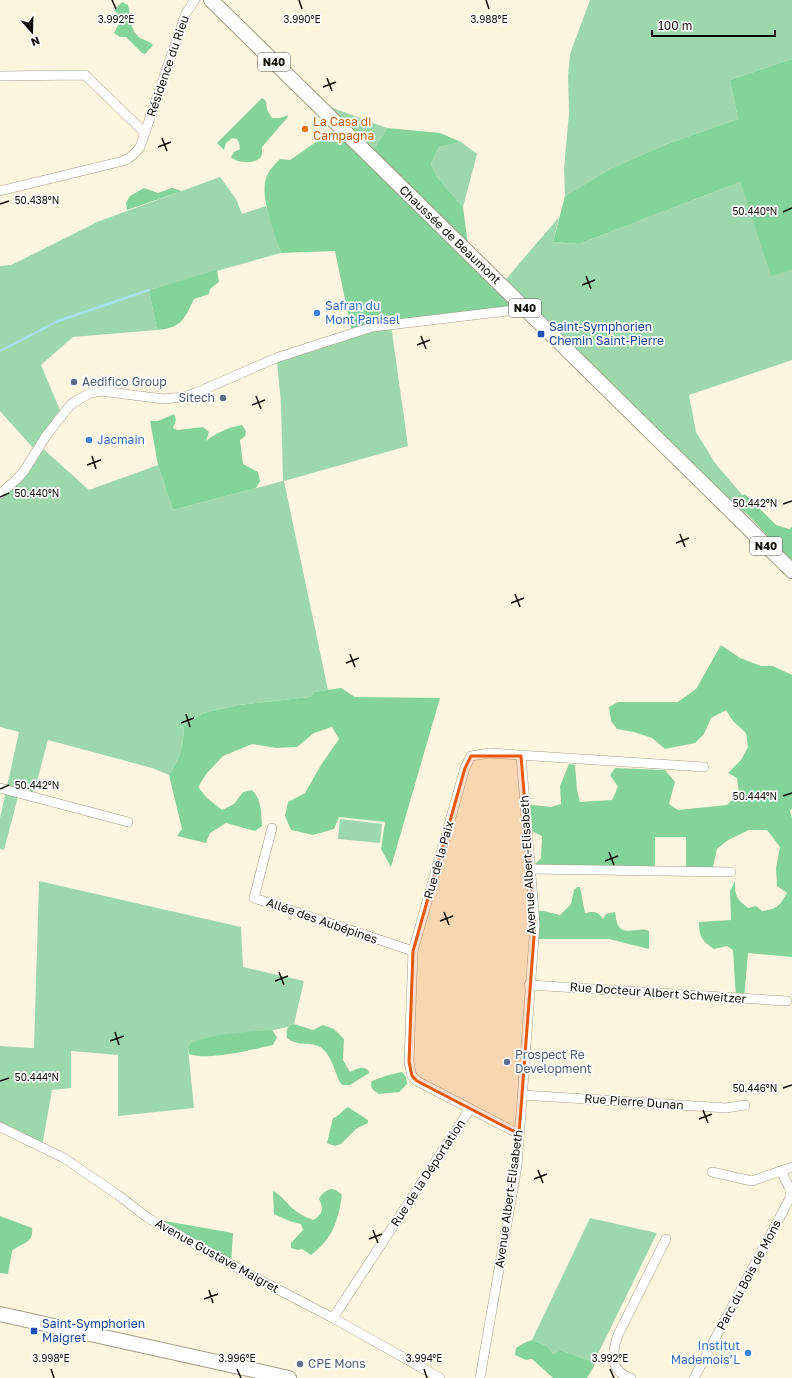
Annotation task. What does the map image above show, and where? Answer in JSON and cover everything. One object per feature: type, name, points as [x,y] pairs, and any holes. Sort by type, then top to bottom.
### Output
[{"type":"main road","name":"Chaussée de Beaumont","points":[[211,0],[792,571]]},
{"type":"main road","points":[[0,1314],[289,1378]]},
{"type":"street","name":"Résidence du Rieu","points":[[0,191],[131,158],[140,147],[186,13],[195,0]]},
{"type":"street","name":"Résidence du Rieu","points":[[0,76],[85,75],[145,133]]},
{"type":"street","points":[[0,494],[24,471],[46,436],[72,403],[90,393],[102,391],[163,399],[183,397],[276,358],[372,327],[515,310],[523,306]]},
{"type":"street","name":"Rue de la Paix","points":[[519,1134],[417,1081],[412,1076],[409,1062],[413,951],[465,768],[471,756],[489,753],[704,767]]},
{"type":"street","name":"Avenue Albert-Elisabeth","points":[[480,1378],[517,1166],[523,1095],[534,924],[521,756]]},
{"type":"street","points":[[0,788],[128,822]]},
{"type":"street","name":"Allée des Aubépines","points":[[272,828],[254,898],[413,951]]},
{"type":"street","points":[[530,869],[731,872]]},
{"type":"street","name":"Rue Docteur Albert Schweitzer","points":[[529,985],[786,1001]]},
{"type":"street","name":"Rue Pierre Dunan","points":[[523,1095],[726,1108],[746,1105]]},
{"type":"street","name":"Rue de la Déportation","points":[[332,1318],[470,1109]]},
{"type":"street","name":"Avenue Gustave Maigret","points":[[0,1127],[64,1158],[118,1195],[148,1218],[440,1378]]},
{"type":"street","points":[[712,1172],[752,1181],[792,1167]]},
{"type":"street","name":"Parc du Bois de Mons","points":[[694,1378],[790,1198],[790,1189],[781,1171]]},
{"type":"street","points":[[631,1378],[622,1374],[616,1367],[613,1358],[613,1350],[618,1335],[666,1239]]},
{"type":"highlighted area","points":[[471,756],[521,756],[535,924],[519,1134],[417,1081],[412,1076],[409,1062],[413,951],[465,768]]},
{"type":"green space","points":[[590,0],[792,0],[792,59],[730,80],[738,119],[667,144],[612,168],[565,196],[564,169],[569,113],[568,76],[570,54]]},
{"type":"green space","points":[[122,2],[128,5],[134,32],[139,37],[153,45],[145,54],[142,53],[126,37],[120,37],[114,33],[120,21],[114,10]]},
{"type":"green space","points":[[792,59],[792,270],[771,276],[740,182],[579,244],[553,242],[565,196],[612,168],[667,144],[738,119],[730,80]]},
{"type":"green space","points":[[262,98],[266,101],[267,110],[272,118],[280,118],[288,115],[287,118],[262,147],[262,155],[259,159],[249,162],[237,161],[231,157],[234,152],[240,149],[237,139],[232,138],[226,143],[224,150],[217,143]]},
{"type":"green space","points":[[314,101],[387,128],[370,156]]},
{"type":"green space","points":[[339,126],[370,156],[387,128],[440,133],[461,142],[439,147],[431,164],[438,178],[463,207],[469,253],[523,306],[352,333],[335,251],[281,253],[268,213],[265,191],[265,182],[269,172],[280,159],[290,160]]},
{"type":"green space","points":[[461,142],[477,154],[463,207],[438,178],[431,164],[439,147]]},
{"type":"green space","points":[[220,177],[236,199],[242,214],[266,206],[281,253],[149,290],[157,330],[73,337],[41,365],[62,415],[40,446],[89,490],[158,465],[173,510],[283,481],[281,404],[277,362],[391,325],[408,446],[284,481],[328,690],[314,692],[310,697],[239,705],[203,713],[184,726],[181,752],[169,775],[152,768],[48,740],[33,796],[19,793],[4,850],[0,849],[0,818],[19,732],[0,727],[0,494],[9,487],[34,449],[0,411],[0,266],[11,265],[97,222]]},
{"type":"green space","points":[[740,182],[771,275],[792,270],[792,360],[689,395],[696,432],[715,463],[751,505],[740,520],[501,285],[559,217],[553,242],[579,244]]},
{"type":"green space","points":[[144,188],[158,193],[172,188],[182,191],[127,210],[126,203],[130,196]]},
{"type":"green space","points":[[217,270],[219,282],[210,289],[209,294],[194,299],[181,322],[172,327],[157,330],[149,290]]},
{"type":"green space","points":[[174,414],[176,420],[173,428],[178,430],[203,427],[209,432],[206,441],[214,435],[232,427],[242,425],[246,431],[245,436],[240,440],[243,464],[258,472],[260,481],[256,488],[173,510],[158,465],[150,421],[158,421]]},
{"type":"green space","points":[[745,494],[776,525],[789,529],[792,527],[792,562],[735,501]]},
{"type":"green space","points":[[721,645],[740,658],[761,666],[773,666],[792,675],[792,808],[790,811],[792,818],[792,957],[748,953],[744,999],[736,998],[733,950],[727,946],[714,949],[707,944],[702,938],[699,922],[731,920],[730,891],[735,881],[737,896],[748,908],[756,906],[762,911],[767,910],[775,908],[782,901],[787,893],[777,886],[776,868],[780,847],[767,830],[749,830],[728,840],[717,849],[712,871],[686,871],[686,837],[655,837],[655,871],[530,869],[541,858],[542,836],[527,829],[525,804],[551,807],[561,804],[560,786],[569,764],[575,765],[577,790],[580,802],[612,800],[618,787],[610,775],[615,768],[665,770],[675,782],[669,804],[678,810],[727,805],[739,793],[737,778],[728,773],[741,760],[748,747],[746,733],[733,721],[726,710],[711,718],[704,734],[695,743],[665,749],[652,738],[634,732],[617,729],[611,721],[609,707],[618,702],[678,702],[696,689]]},
{"type":"green space","points":[[341,688],[355,697],[440,698],[391,867],[381,849],[385,822],[339,817],[334,829],[313,835],[291,830],[285,816],[288,802],[305,793],[321,765],[339,739],[332,727],[314,733],[297,747],[276,748],[252,744],[223,756],[207,773],[198,787],[207,798],[222,810],[234,804],[243,792],[252,790],[258,798],[262,826],[255,831],[226,823],[210,833],[206,843],[177,836],[182,829],[169,775],[181,752],[184,726],[203,713],[239,705],[310,697],[314,692]]},
{"type":"green space","points":[[340,819],[382,824],[380,843],[338,839]]},
{"type":"green space","points":[[39,881],[241,927],[243,967],[304,981],[294,1024],[288,1027],[188,1048],[194,1108],[118,1116],[118,1055],[71,1051],[71,1088],[52,1090],[42,1147],[0,1127],[0,1046],[34,1048]]},
{"type":"green space","points":[[577,887],[580,887],[585,913],[595,912],[603,919],[606,914],[615,912],[618,925],[624,930],[649,931],[649,949],[609,939],[533,939],[534,911],[544,911],[560,915],[571,904],[574,890]]},
{"type":"green space","points":[[294,1024],[313,1030],[323,1025],[334,1029],[344,1039],[343,1060],[350,1072],[361,1068],[368,1070],[369,1073],[350,1085],[342,1085],[331,1060],[324,1050],[316,1045],[299,1043],[291,1041],[287,1038],[287,1029],[289,1026]]},
{"type":"green space","points":[[272,1030],[277,1037],[273,1045],[219,1056],[198,1056],[189,1054],[189,1046],[191,1043],[198,1040],[230,1034]]},
{"type":"green space","points":[[402,1072],[406,1077],[407,1084],[399,1092],[379,1094],[372,1087],[372,1081]]},
{"type":"green space","points":[[348,1107],[368,1120],[368,1123],[356,1129],[341,1144],[335,1146],[327,1143],[333,1118]]},
{"type":"green space","points":[[331,1189],[336,1190],[342,1195],[339,1213],[325,1242],[311,1255],[302,1249],[298,1250],[291,1248],[291,1243],[303,1230],[301,1224],[289,1221],[274,1214],[273,1191],[295,1210],[313,1220],[321,1214],[322,1211],[322,1205],[319,1199],[320,1197],[324,1192]]},
{"type":"green space","points":[[0,1216],[32,1228],[31,1237],[29,1240],[12,1251],[8,1274],[0,1273]]},
{"type":"green space","points":[[148,1218],[233,1233],[231,1265]]},
{"type":"green space","points":[[590,1218],[657,1233],[594,1362],[560,1350],[553,1354],[547,1346],[532,1340]]},
{"type":"green space","points":[[532,1340],[547,1346],[553,1354],[560,1350],[594,1362],[594,1366],[587,1378],[553,1378],[532,1359],[526,1360],[515,1355],[516,1348]]},
{"type":"waterway","points":[[0,351],[58,321],[149,290]]},
{"type":"place","name":"La Casa di Campagna","points":[[305,129]]},
{"type":"place","name":"Safran du Mont Panisel","points":[[317,313]]},
{"type":"place","name":"Saint-Symphorien Chemin Saint-Pierre","points":[[541,334]]},
{"type":"place","name":"Aedifico Group","points":[[74,382]]},
{"type":"place","name":"Sitech","points":[[223,398]]},
{"type":"place","name":"Jacmain","points":[[89,440]]},
{"type":"place","name":"Prospect Re Development","points":[[507,1062]]},
{"type":"place","name":"Saint-Symphorien Maigret","points":[[34,1331]]},
{"type":"place","name":"Institut Mademois’L","points":[[748,1353]]},
{"type":"place","name":"CPE Mons","points":[[300,1364]]}]
